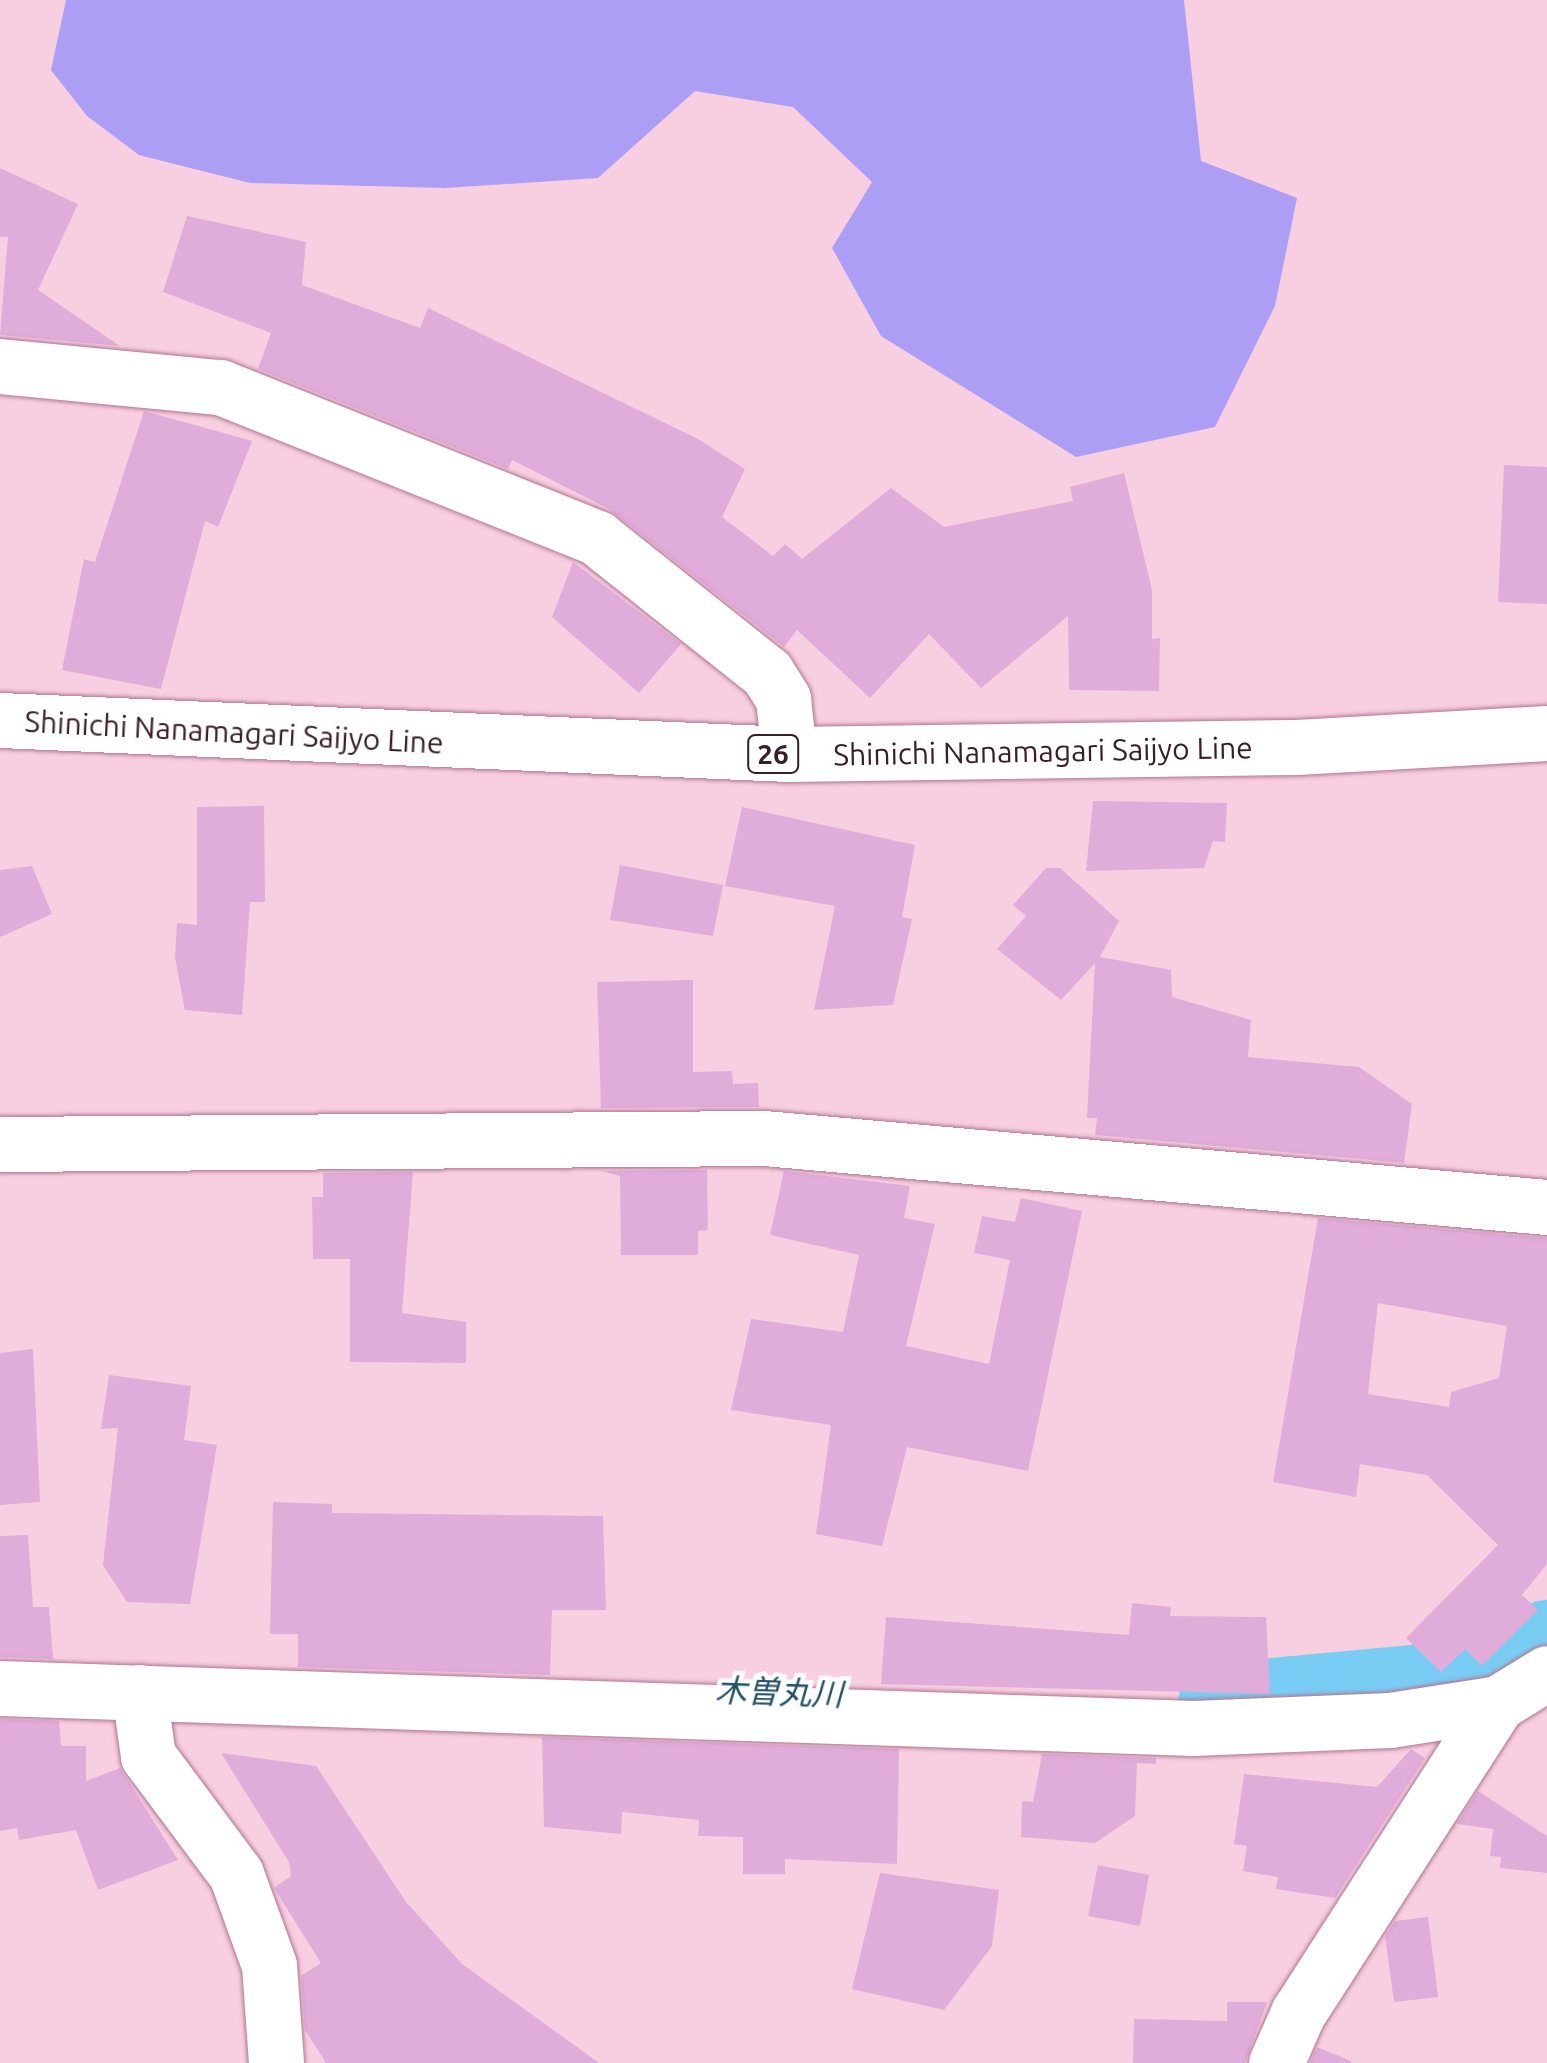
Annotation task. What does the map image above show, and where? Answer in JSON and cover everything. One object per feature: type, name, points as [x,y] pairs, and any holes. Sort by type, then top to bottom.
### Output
[{"type":"street","points":[[0,366],[220,387],[597,538],[766,673],[783,699],[789,754]]},
{"type":"street","name":"Shinichi Nanamagari Saijyo Line","points":[[0,720],[789,754],[1296,747],[1547,733]]},
{"type":"street","points":[[0,1144],[764,1138],[1547,1206]]},
{"type":"street","points":[[0,1688],[1193,1728],[1390,1720],[1498,1704],[1547,1673]]},
{"type":"street","points":[[138,1692],[148,1756],[236,1874],[268,1965],[276,2063]]},
{"type":"street","points":[[1276,2063],[1298,2013],[1498,1704]]},
{"type":"shaded area","points":[[66,0],[1184,0],[1201,161],[1297,198],[1275,306],[1215,427],[1076,457],[881,336],[832,248],[872,182],[793,107],[695,91],[598,178],[445,188],[250,183],[139,155],[87,116],[51,70]]},
{"type":"building","points":[[0,168],[78,204],[38,290],[120,346],[0,335],[8,237],[0,237]]},
{"type":"building","points":[[187,216],[306,242],[302,285],[420,328],[428,308],[698,439],[745,469],[722,517],[773,556],[785,544],[802,559],[891,488],[944,527],[1073,501],[1070,487],[1124,473],[1152,590],[1152,639],[1160,638],[1159,691],[1069,690],[1068,616],[981,688],[929,634],[870,698],[797,630],[784,647],[609,509],[512,460],[508,469],[258,369],[271,333],[163,292]]},
{"type":"building","points":[[144,411],[252,441],[218,527],[205,521],[161,689],[62,670],[84,559],[95,562]]},
{"type":"building","points":[[1504,465],[1547,467],[1547,604],[1498,602]]},
{"type":"building","points":[[573,562],[681,644],[639,693],[552,617]]},
{"type":"building","points":[[1093,801],[1227,803],[1225,842],[1213,841],[1204,868],[1086,871]]},
{"type":"building","points":[[264,806],[265,902],[250,902],[242,1015],[185,1010],[175,958],[177,923],[197,925],[197,807]]},
{"type":"building","points":[[742,807],[915,845],[902,917],[912,919],[893,1005],[814,1010],[835,906],[725,886]]},
{"type":"building","points":[[620,865],[723,885],[713,936],[610,920]]},
{"type":"building","points":[[32,866],[52,914],[0,937],[0,870]]},
{"type":"building","points":[[1046,868],[1060,868],[1119,921],[1100,957],[1171,970],[1172,997],[1251,1020],[1248,1057],[1359,1067],[1412,1104],[1404,1163],[1095,1135],[1097,1118],[1087,1118],[1095,963],[1061,1000],[997,949],[1026,916],[1013,905]]},
{"type":"building","points":[[693,980],[693,1072],[732,1071],[733,1084],[758,1083],[759,1107],[601,1108],[597,982]]},
{"type":"building","points":[[707,1170],[708,1230],[698,1231],[698,1255],[621,1255],[620,1176],[602,1171]]},
{"type":"building","points":[[784,1171],[910,1186],[904,1218],[935,1224],[906,1346],[989,1364],[1010,1260],[974,1253],[982,1216],[1015,1222],[1021,1198],[1082,1211],[1028,1471],[907,1447],[882,1546],[816,1534],[831,1425],[731,1410],[751,1319],[843,1332],[859,1255],[770,1235]]},
{"type":"building","points":[[413,1172],[402,1313],[466,1322],[466,1363],[350,1362],[350,1259],[313,1259],[312,1197],[323,1197],[323,1173]]},
{"type":"building","points":[[1318,1218],[1547,1238],[1547,1564],[1522,1595],[1538,1610],[1482,1666],[1465,1649],[1441,1672],[1406,1638],[1498,1545],[1427,1475],[1360,1464],[1356,1497],[1273,1482]],"holes":[[[1378,1303],[1507,1326],[1499,1378],[1451,1392],[1449,1407],[1368,1394]]]},
{"type":"building","points":[[33,1349],[40,1502],[0,1505],[0,1353]]},
{"type":"building","points":[[109,1375],[191,1386],[184,1440],[217,1445],[190,1604],[127,1602],[103,1565],[118,1428],[101,1429]]},
{"type":"building","points":[[273,1502],[332,1504],[332,1513],[603,1516],[606,1610],[552,1610],[550,1675],[298,1667],[298,1634],[270,1634]]},
{"type":"building","points":[[28,1535],[33,1607],[49,1607],[53,1659],[0,1657],[0,1536]]},
{"type":"building","points":[[1132,1603],[1171,1607],[1170,1616],[1266,1617],[1270,1694],[881,1684],[886,1617],[1129,1635]]},
{"type":"building","points":[[0,1719],[59,1721],[61,1746],[86,1746],[86,1781],[120,1768],[178,1860],[98,1890],[76,1830],[19,1840],[17,1828],[0,1831]]},
{"type":"building","points":[[542,1737],[899,1749],[897,1864],[785,1859],[785,1874],[743,1874],[743,1837],[698,1836],[699,1820],[622,1812],[621,1834],[544,1827]]},
{"type":"building","points":[[1411,1749],[1425,1758],[1335,1898],[1276,1889],[1278,1877],[1243,1871],[1247,1846],[1234,1844],[1244,1774],[1377,1787]]},
{"type":"building","points":[[221,1753],[316,1766],[406,1902],[462,1964],[599,2063],[326,2063],[305,2030],[301,1976],[321,1963],[274,1888],[291,1876],[289,1862]]},
{"type":"building","points":[[1042,1754],[1156,1758],[1156,1764],[1137,1763],[1135,1816],[1095,1843],[1021,1837],[1022,1801],[1033,1802]]},
{"type":"building","points":[[1478,1791],[1547,1836],[1547,1873],[1500,1868],[1501,1857],[1490,1856],[1493,1829],[1457,1824]]},
{"type":"building","points":[[1098,1865],[1149,1875],[1140,1926],[1088,1916]]},
{"type":"building","points":[[880,1873],[999,1890],[992,1946],[944,2010],[852,1989]]},
{"type":"building","points":[[1428,1917],[1438,1997],[1394,2002],[1385,1936],[1395,1921]]},
{"type":"building","points":[[1227,2002],[1267,2002],[1245,2063],[1133,2063],[1134,2019],[1227,2021]]},
{"type":"building","points":[[1317,2047],[1351,2061],[1351,2063],[1310,2063]]},
{"type":"waterway","name":"木曽丸川","points":[[1219,1704],[1480,1680],[1547,1641]]}]
